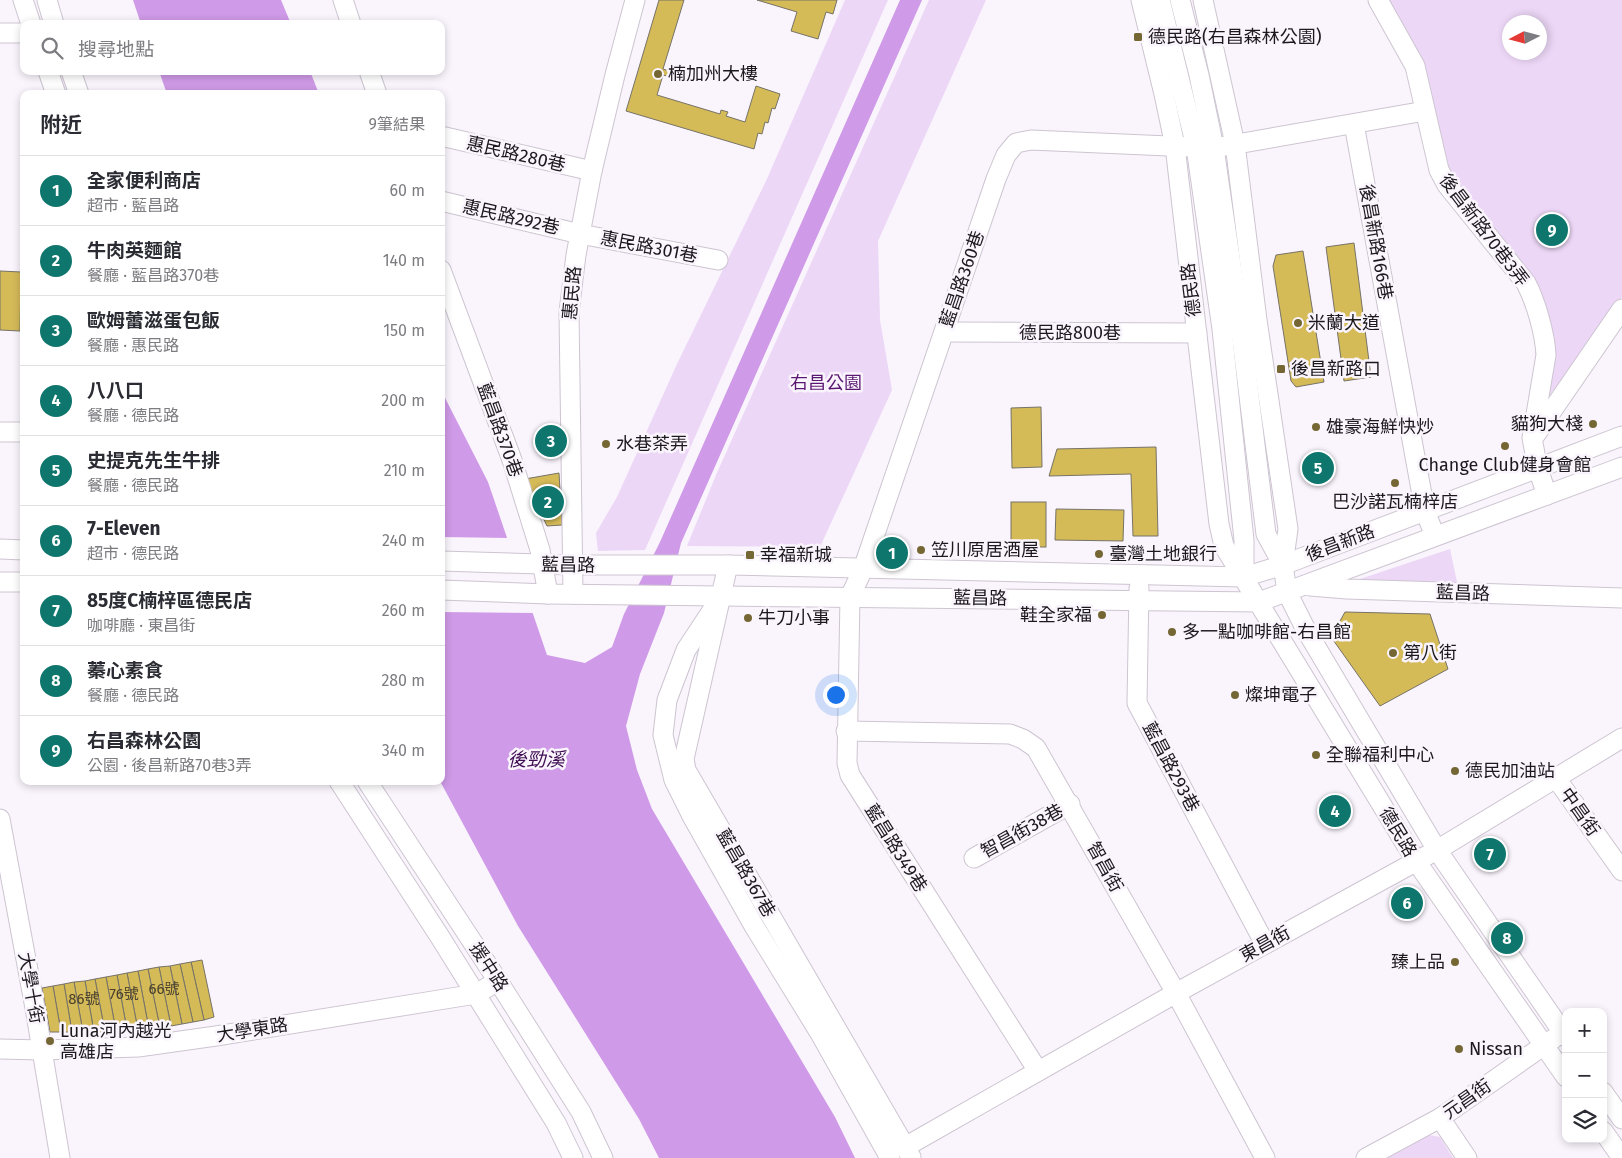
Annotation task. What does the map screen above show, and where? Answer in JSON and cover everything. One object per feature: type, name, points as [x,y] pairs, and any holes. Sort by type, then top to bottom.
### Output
[{"type":"street","points":[[23,0],[30,20]]},
{"type":"street","points":[[47,0],[53,20]]},
{"type":"street","points":[[343,0],[350,20]]},
{"type":"street","name":"惠民路","points":[[573,594],[571,565],[569,312],[580,234],[592,171],[615,75],[636,0]]},
{"type":"street","name":"德民路","points":[[1141,0],[1175,146],[1219,524],[1224,546],[1416,862],[1562,1071]]},
{"type":"street","name":"德民路","points":[[1160,0],[1205,148],[1243,347],[1266,534],[1295,589],[1310,636],[1437,850],[1562,1032]]},
{"type":"street","name":"德民路","points":[[1180,0],[1199,75],[1222,330],[1244,540],[1244,577]]},
{"type":"street","name":"德民路","points":[[1203,0],[1235,144],[1288,529],[1283,565]]},
{"type":"street","name":"後昌新路70巷3弄","points":[[1378,0],[1414,66],[1439,170],[1447,185],[1526,283],[1531,293],[1546,355],[1532,438],[1538,468],[1547,496]]},
{"type":"street","points":[[0,33],[20,33]]},
{"type":"street","points":[[49,75],[55,90]]},
{"type":"street","points":[[72,75],[78,90]]},
{"type":"street","points":[[371,75],[376,90]]},
{"type":"street","points":[[1175,146],[1205,148],[1235,144],[1425,111]]},
{"type":"street","name":"後昌新路166巷","points":[[1354,124],[1425,511],[1435,536]]},
{"type":"street","name":"惠民路280巷","points":[[445,137],[592,171]]},
{"type":"street","name":"藍昌路360巷","points":[[850,597],[863,569],[996,179],[1006,155],[1016,143],[1031,140],[1175,146]]},
{"type":"street","name":"惠民路292巷","points":[[445,202],[580,234]]},
{"type":"street","name":"惠民路301巷","points":[[580,234],[718,260]]},
{"type":"street","name":"藍昌路370巷","points":[[445,281],[512,460],[540,550],[535,564],[541,593]]},
{"type":"street","points":[[1532,438],[1622,309]]},
{"type":"street","name":"德民路800巷","points":[[944,332],[1196,334]]},
{"type":"street","points":[[0,432],[20,432]]},
{"type":"street","name":"後昌新路","points":[[1283,565],[1622,436]]},
{"type":"street","name":"後昌新路","points":[[1295,589],[1622,467]]},
{"type":"street","points":[[0,549],[20,550]]},
{"type":"street","name":"藍昌路","points":[[445,561],[1244,577],[1283,565]]},
{"type":"street","name":"藍昌路367巷","points":[[728,566],[684,759],[686,770],[902,1154]]},
{"type":"street","name":"藍昌路293巷","points":[[1139,575],[1137,703],[1265,944]]},
{"type":"street","points":[[0,582],[20,582]]},
{"type":"street","name":"藍昌路","points":[[445,590],[573,594],[1259,602],[1295,589],[1347,589],[1622,598]]},
{"type":"street","points":[[722,596],[686,650],[667,700],[664,735],[674,780],[692,816],[754,926],[821,1035],[902,1154]]},
{"type":"street","name":"藍昌路349巷","points":[[850,597],[846,731],[847,763],[850,775],[1038,1071]]},
{"type":"street","name":"智昌街","points":[[846,731],[1010,734],[1023,739],[1036,748],[1070,804],[1176,993],[1265,1158]]},
{"type":"street","name":"東昌街","points":[[902,1154],[1038,1071],[1437,850],[1622,738]]},
{"type":"street","name":"中昌街","points":[[1556,778],[1622,871]]},
{"type":"street","name":"援中路","points":[[342,785],[476,994],[556,1123],[573,1158]]},
{"type":"street","name":"援中路","points":[[369,785],[498,981],[581,1112],[603,1158]]},
{"type":"street","name":"智昌街38巷","points":[[974,858],[1070,804]]},
{"type":"street","name":"大學十街","points":[[0,819],[60,1158]]},
{"type":"street","name":"大學東路","points":[[0,1048],[42,1050],[148,1045],[236,1033],[476,994],[498,981]]},
{"type":"street","name":"元昌街","points":[[1366,1158],[1440,1118],[1544,1045],[1562,1036]]},
{"type":"street","points":[[1607,1098],[1622,1119]]},
{"type":"street","points":[[1440,1118],[1467,1158]]},
{"type":"street","points":[[1607,1137],[1622,1158]]},
{"type":"green space","points":[[845,0],[888,0],[645,550],[598,551],[596,533],[617,497],[677,364],[766,181]]},
{"type":"green space","name":"右昌公園","points":[[929,0],[986,0],[878,241],[880,320],[892,390],[820,547],[687,546],[716,475]]},
{"type":"green space","points":[[1381,0],[1622,0],[1622,297],[1532,419],[1536,339],[1523,287],[1439,172],[1408,41]]},
{"type":"green space","points":[[1450,549],[1457,582],[1354,581]]},
{"type":"green space","points":[[1429,1135],[1440,1137],[1453,1158],[1387,1158]]},
{"type":"water","points":[[133,0],[281,0],[289,20],[140,20]]},
{"type":"water","name":"後勁溪","points":[[900,0],[922,0],[681,543],[664,613],[640,674],[626,726],[637,770],[652,809],[835,1117],[855,1158],[659,1158],[639,1119],[518,926],[442,785],[445,785],[445,398],[488,482],[547,655],[585,663],[612,647],[624,614],[660,542]]},
{"type":"water","points":[[160,75],[312,75],[317,90],[166,90]]},
{"type":"pier","points":[[445,537],[509,538],[535,613],[445,612]]},
{"type":"building","name":"楠加州大樓","points":[[659,0],[684,0],[663,69],[679,74],[677,79],[663,75],[657,95],[720,114],[721,110],[728,112],[726,116],[745,122],[756,86],[780,94],[775,109],[772,108],[768,123],[765,122],[762,134],[758,133],[754,149],[626,111]]},
{"type":"building","name":"楠加州大樓","points":[[757,0],[837,0],[833,14],[826,12],[818,39],[791,31],[797,12]]},
{"type":"building","name":"米蘭大道","points":[[1354,243],[1371,377],[1344,381],[1326,247]]},
{"type":"building","name":"米蘭大道","points":[[1303,251],[1324,382],[1296,387],[1291,381],[1273,266],[1276,255]]},
{"type":"building","points":[[0,271],[20,272],[20,331],[0,330]]},
{"type":"building","points":[[1041,407],[1042,467],[1012,468],[1011,408]]},
{"type":"building","points":[[1156,447],[1158,536],[1133,536],[1131,474],[1049,476],[1057,449]]},
{"type":"building","points":[[559,473],[562,525],[547,526],[525,479]]},
{"type":"building","points":[[1011,502],[1046,502],[1046,547],[1011,547]]},
{"type":"building","points":[[1056,509],[1124,510],[1123,541],[1055,540]]},
{"type":"building","name":"第八街","points":[[1345,612],[1430,614],[1448,669],[1380,706],[1331,637]]},
{"type":"building","points":[[202,960],[214,1017],[204,1020],[191,962]]},
{"type":"building","points":[[191,962],[204,1020],[193,1022],[180,964]]},
{"type":"building","points":[[180,964],[193,1022],[182,1024],[170,966]]},
{"type":"building","points":[[170,966],[182,1024],[171,1026],[159,967]]},
{"type":"building","points":[[159,967],[171,1026],[160,1028],[148,969]]},
{"type":"building","points":[[148,969],[160,1028],[149,1029],[138,971]]},
{"type":"building","points":[[138,971],[149,1029],[138,1030],[127,973]]},
{"type":"building","points":[[127,973],[138,1030],[127,1030],[117,975]]},
{"type":"building","points":[[117,975],[127,1030],[116,1031],[106,977]]},
{"type":"building","points":[[106,977],[116,1031],[105,1032],[95,979]]},
{"type":"building","points":[[95,979],[105,1032],[94,1032],[85,981]]},
{"type":"building","points":[[85,981],[94,1032],[83,1032],[74,982]]},
{"type":"building","points":[[74,982],[83,1032],[72,1032],[64,984]]},
{"type":"building","points":[[64,984],[72,1032],[61,1032],[53,986]]},
{"type":"building","points":[[53,986],[61,1032],[50,1032],[42,988]]},
{"type":"place","name":"德民路(右昌森林公園)","points":[[1138,37]]},
{"type":"place","name":"楠加州大樓","points":[[658,74]]},
{"type":"place","name":"右昌森林公園","points":[[1552,230]]},
{"type":"place","name":"米蘭大道","points":[[1298,323]]},
{"type":"place","name":"後昌新路口","points":[[1281,369]]},
{"type":"place","name":"貓狗大棧","points":[[1593,424]]},
{"type":"place","name":"雄豪海鮮快炒","points":[[1316,427]]},
{"type":"place","name":"歐姆蕾滋蛋包飯","points":[[551,441]]},
{"type":"place","name":"水巷茶弄","points":[[606,444]]},
{"type":"place","name":"Change Club健身會館","points":[[1505,446]]},
{"type":"place","name":"史提克先生牛排","points":[[1318,468]]},
{"type":"place","name":"巴沙諾瓦楠梓店","points":[[1395,483]]},
{"type":"place","name":"牛肉英麵館","points":[[548,502]]},
{"type":"place","name":"笠川原居酒屋","points":[[921,550]]},
{"type":"place","name":"全家便利商店","points":[[892,553]]},
{"type":"place","name":"臺灣土地銀行","points":[[1099,554]]},
{"type":"place","name":"幸福新城","points":[[750,555]]},
{"type":"place","name":"鞋全家福","points":[[1102,615]]},
{"type":"place","name":"牛刀小事","points":[[748,618]]},
{"type":"place","name":"多一點咖啡館-右昌館","points":[[1172,632]]},
{"type":"place","name":"第八街","points":[[1393,653]]},
{"type":"place","name":"燦坤電子","points":[[1235,695]]},
{"type":"place","name":"全聯福利中心","points":[[1316,755]]},
{"type":"place","name":"德民加油站","points":[[1455,771]]},
{"type":"place","name":"八八口","points":[[1335,811]]},
{"type":"place","name":"85度C楠梓區德民店","points":[[1490,854]]},
{"type":"place","name":"7-Eleven","points":[[1407,903]]},
{"type":"place","name":"蓁心素食","points":[[1507,938]]},
{"type":"place","name":"臻上品","points":[[1455,962]]},
{"type":"place","name":"Luna河內越光 高雄店","points":[[50,1041]]},
{"type":"place","name":"Nissan","points":[[1459,1049]]}]
